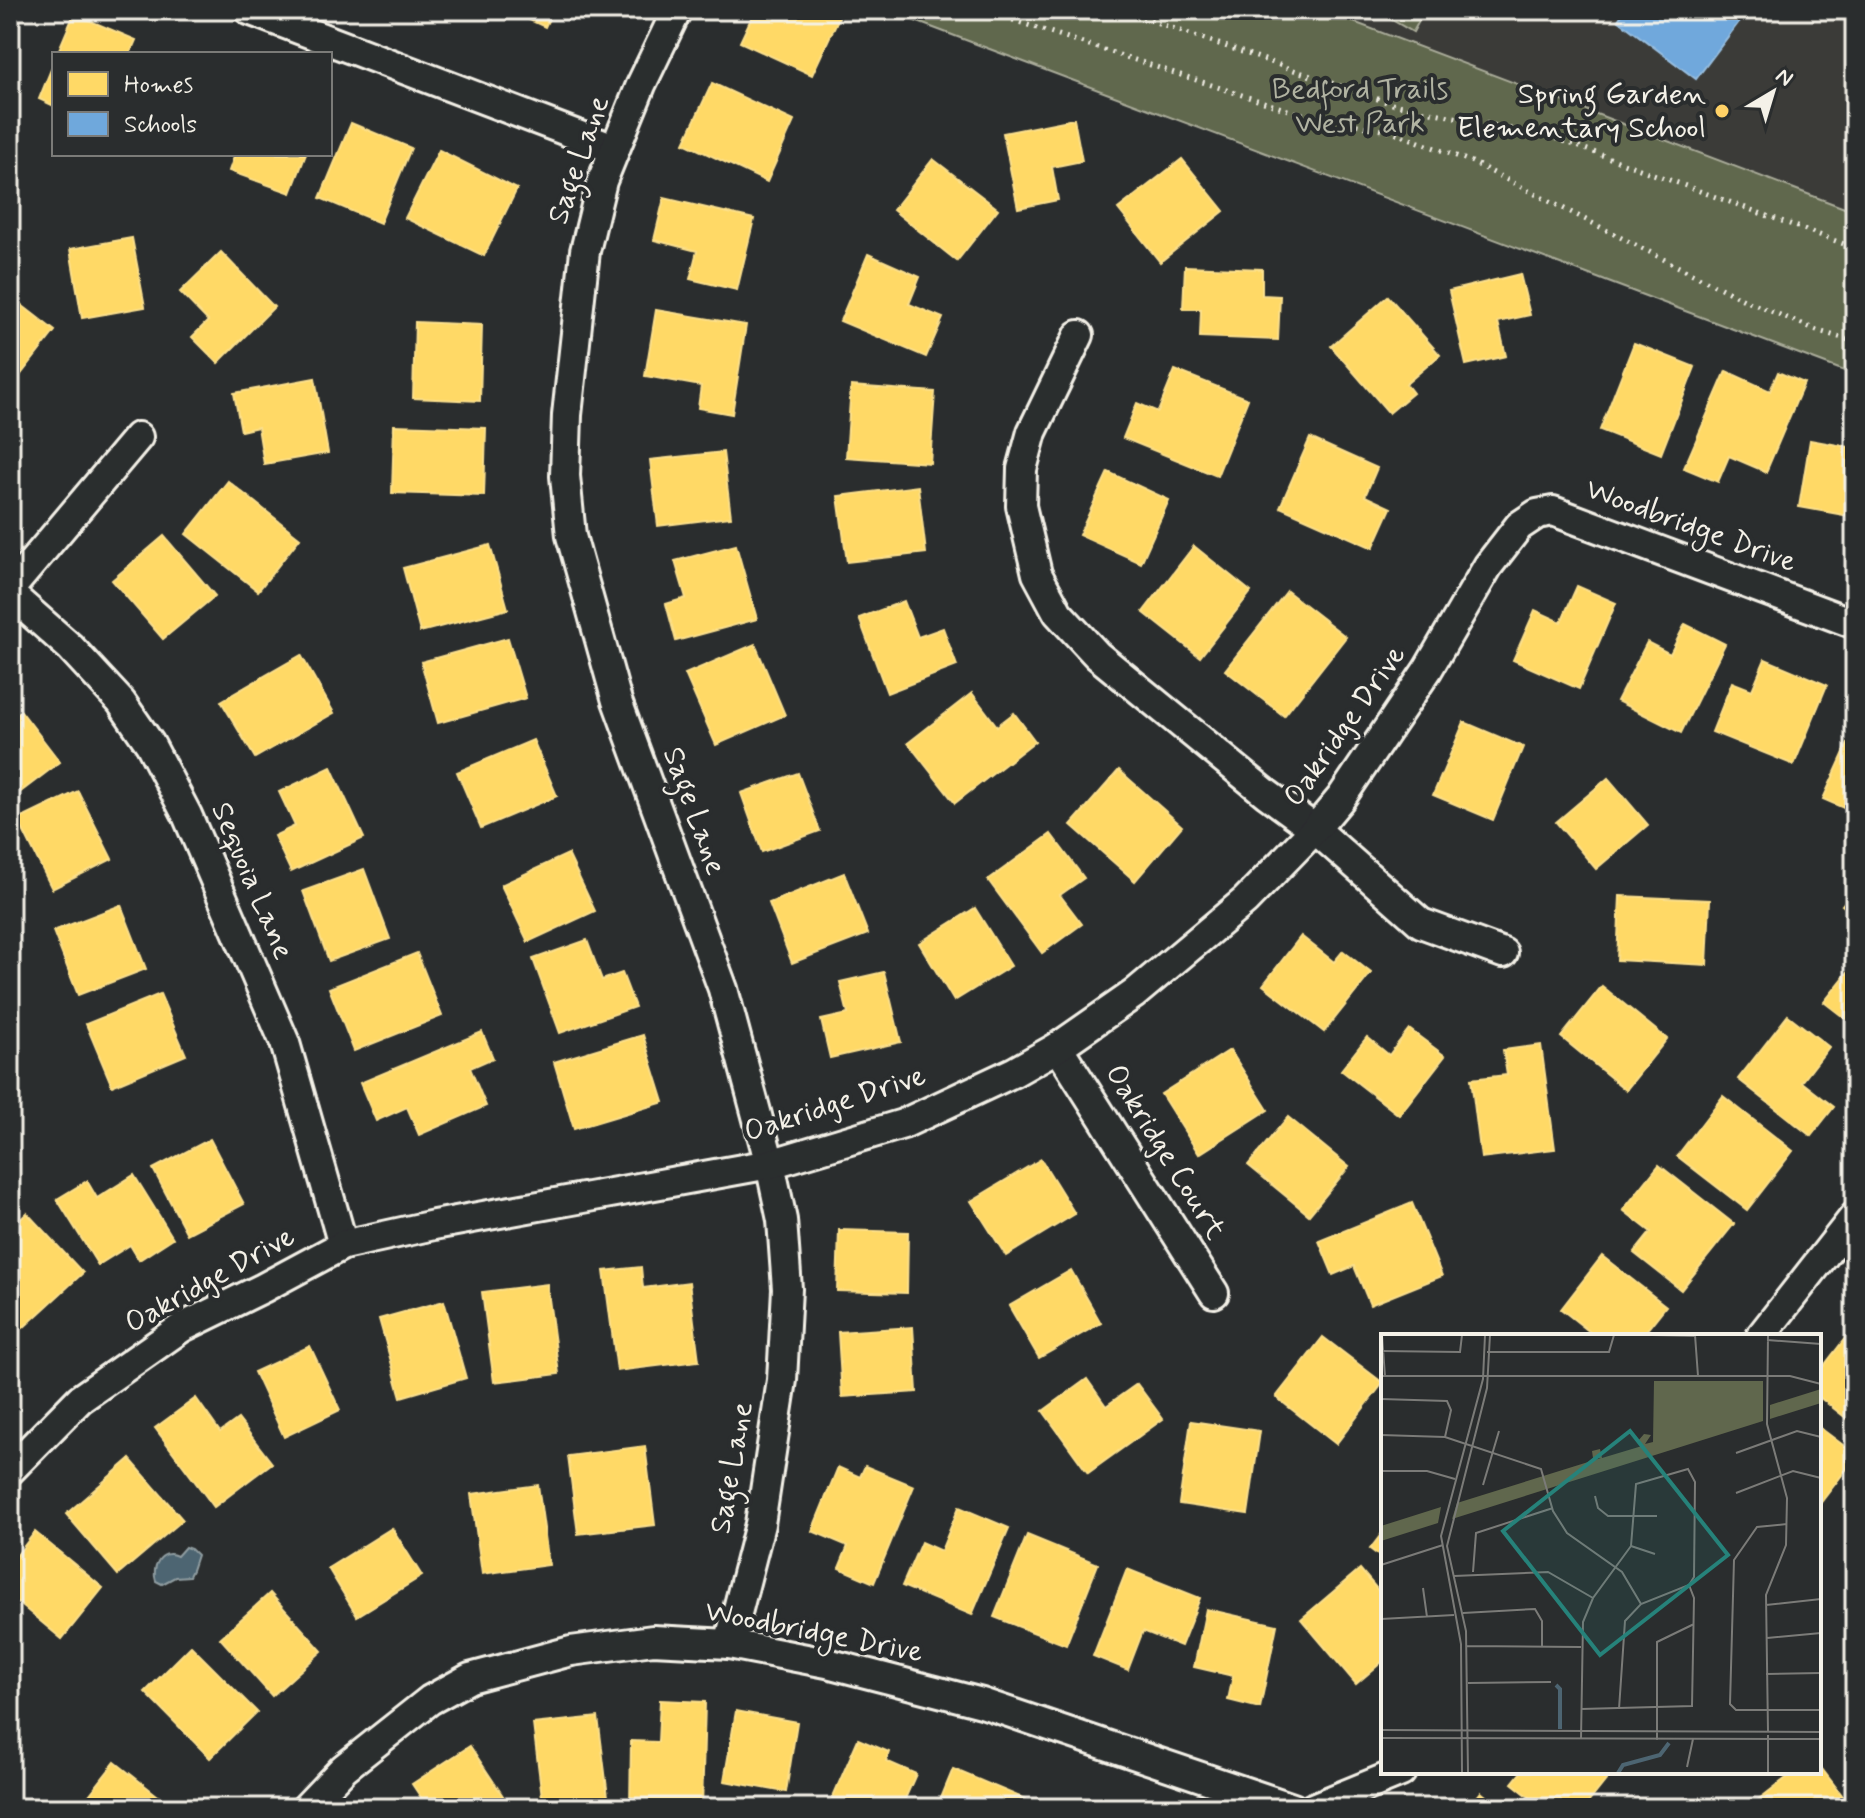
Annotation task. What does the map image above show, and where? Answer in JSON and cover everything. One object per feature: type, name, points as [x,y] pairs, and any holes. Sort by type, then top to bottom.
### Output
[{"type":"street","points":[[249,10],[614,149]]},
{"type":"street","name":"Sage Lane","points":[[677,10],[614,149],[602,181],[585,251],[567,415],[565,476],[571,536],[617,701],[723,989],[782,1220],[787,1289],[782,1380],[760,1524],[729,1644]]},
{"type":"street","points":[[1079,335],[1032,432],[1022,469],[1021,506],[1037,574],[1058,613],[1097,655],[1267,794],[1315,829],[1421,923],[1503,953]]},
{"type":"street","points":[[10,591],[138,437]]},
{"type":"street","name":"Woodbridge Drive","points":[[1509,539],[1519,526],[1537,514],[1553,511],[1855,624]]},
{"type":"street","name":"Oakridge Drive","points":[[10,1470],[80,1399],[181,1328],[343,1245],[434,1225],[770,1164],[903,1124],[1014,1072],[1058,1047],[1134,994],[1234,910],[1315,829],[1341,798],[1428,669],[1488,566],[1509,539]]},
{"type":"street","name":"Sequoia Lane","points":[[10,591],[70,647],[121,702],[150,744],[187,815],[285,1043],[343,1245]]},
{"type":"street","name":"Oakridge Court","points":[[1058,1047],[1214,1293]]},
{"type":"street","points":[[1763,1334],[1855,1216]]},
{"type":"street","name":"Woodbridge Drive","points":[[306,1808],[344,1768],[430,1700],[470,1678],[571,1651],[653,1640],[729,1644],[827,1663],[982,1703],[1293,1808]]},
{"type":"street","points":[[1313,1808],[1396,1774]]},
{"type":"path","points":[[982,10],[1297,113],[1393,132],[1472,162],[1744,300],[1819,331],[1855,342]]},
{"type":"path","points":[[1128,10],[1392,104],[1555,138],[1855,248]]},
{"type":"shaded area","name":"Spring Garden Elementary School","points":[[1322,10],[1855,10],[1855,212]]},
{"type":"green space","name":"Bedford Trails West Park","points":[[886,10],[1322,10],[1855,212],[1855,375]]},
{"type":"green space","points":[[1375,10],[1425,10],[1413,32]]},
{"type":"water","points":[[185,1547],[197,1555],[189,1576],[175,1577],[162,1584],[156,1581],[155,1570],[159,1560],[166,1555],[177,1556]]},
{"type":"building: Homes","points":[[508,10],[553,10],[545,27]]},
{"type":"building: Homes","points":[[755,10],[828,10],[840,15],[812,75],[740,42]]},
{"type":"building: Homes","points":[[74,14],[136,40],[131,52],[58,52]]},
{"type":"building: Homes","points":[[52,67],[52,105],[39,99]]},
{"type":"building: Homes","points":[[712,83],[794,121],[767,182],[684,143]]},
{"type":"building: Homes","points":[[1074,119],[1082,161],[1052,167],[1058,200],[1018,208],[1003,133]]},
{"type":"building: Homes","points":[[351,123],[411,148],[380,223],[320,198]]},
{"type":"building: Homes","points":[[439,150],[517,189],[484,256],[405,218]]},
{"type":"building: Homes","points":[[234,156],[305,156],[291,193],[229,171]]},
{"type":"building: Homes","points":[[933,159],[998,209],[957,261],[893,210]]},
{"type":"building: Homes","points":[[1182,159],[1224,211],[1160,262],[1118,209]]},
{"type":"building: Homes","points":[[664,198],[754,219],[737,290],[690,279],[697,251],[654,240]]},
{"type":"building: Homes","points":[[132,238],[145,307],[82,318],[70,249]]},
{"type":"building: Homes","points":[[221,252],[274,307],[218,363],[192,337],[208,321],[180,292]]},
{"type":"building: Homes","points":[[868,254],[920,277],[909,304],[943,318],[926,357],[840,321]]},
{"type":"building: Homes","points":[[1185,266],[1262,269],[1262,295],[1280,296],[1278,340],[1200,337],[1201,309],[1183,309]]},
{"type":"building: Homes","points":[[1520,274],[1530,315],[1498,322],[1506,356],[1466,365],[1449,291]]},
{"type":"building: Homes","points":[[10,296],[55,331],[15,382],[10,378]]},
{"type":"building: Homes","points":[[1388,296],[1440,355],[1406,384],[1413,393],[1389,413],[1331,346]]},
{"type":"building: Homes","points":[[656,310],[746,325],[732,414],[698,408],[701,386],[645,376]]},
{"type":"building: Homes","points":[[415,322],[482,325],[480,401],[413,398]]},
{"type":"building: Homes","points":[[1634,343],[1695,367],[1661,454],[1600,430]]},
{"type":"building: Homes","points":[[1175,370],[1248,399],[1217,476],[1123,438],[1137,403],[1158,412]]},
{"type":"building: Homes","points":[[1726,371],[1770,391],[1778,372],[1804,383],[1766,472],[1729,456],[1718,482],[1684,468]]},
{"type":"building: Homes","points":[[315,378],[328,453],[264,464],[258,427],[241,431],[234,393]]},
{"type":"building: Homes","points":[[851,386],[935,392],[930,463],[846,457]]},
{"type":"building: Homes","points":[[394,425],[486,428],[484,496],[392,493]]},
{"type":"building: Homes","points":[[1310,438],[1377,468],[1365,496],[1391,508],[1373,548],[1280,507]]},
{"type":"building: Homes","points":[[1810,440],[1855,448],[1855,517],[1799,507]]},
{"type":"building: Homes","points":[[723,452],[731,517],[658,526],[650,460]]},
{"type":"building: Homes","points":[[1108,472],[1169,500],[1141,563],[1079,535]]},
{"type":"building: Homes","points":[[228,481],[300,538],[258,591],[186,534]]},
{"type":"building: Homes","points":[[918,486],[926,553],[847,562],[838,496]]},
{"type":"building: Homes","points":[[164,536],[215,596],[163,639],[112,580]]},
{"type":"building: Homes","points":[[490,545],[508,609],[420,632],[403,568]]},
{"type":"building: Homes","points":[[736,545],[757,619],[676,641],[666,604],[686,598],[675,561]]},
{"type":"building: Homes","points":[[1194,546],[1251,592],[1200,657],[1143,612]]},
{"type":"building: Homes","points":[[1577,586],[1616,603],[1579,689],[1513,660],[1535,610],[1561,622]]},
{"type":"building: Homes","points":[[1287,591],[1346,637],[1284,716],[1225,670]]},
{"type":"building: Homes","points":[[904,601],[918,637],[943,628],[957,666],[887,693],[859,618]]},
{"type":"building: Homes","points":[[1685,624],[1725,644],[1681,733],[1617,701],[1647,642],[1670,654]]},
{"type":"building: Homes","points":[[508,638],[526,698],[438,723],[421,662]]},
{"type":"building: Homes","points":[[755,644],[785,715],[716,745],[685,674]]},
{"type":"building: Homes","points":[[301,655],[334,713],[255,758],[221,701]]},
{"type":"building: Homes","points":[[1765,659],[1827,685],[1794,765],[1712,732],[1732,682],[1752,690]]},
{"type":"building: Homes","points":[[972,693],[997,726],[1014,713],[1035,741],[955,803],[908,743]]},
{"type":"building: Homes","points":[[21,711],[60,762],[10,800],[10,719]]},
{"type":"building: Homes","points":[[1464,722],[1523,747],[1493,820],[1433,795]]},
{"type":"building: Homes","points":[[1855,728],[1855,813],[1823,799]]},
{"type":"building: Homes","points":[[533,740],[557,796],[481,828],[457,772]]},
{"type":"building: Homes","points":[[331,767],[364,838],[291,872],[274,836],[295,826],[279,792]]},
{"type":"building: Homes","points":[[1119,770],[1182,826],[1135,881],[1071,825]]},
{"type":"building: Homes","points":[[798,773],[820,831],[762,852],[741,793]]},
{"type":"building: Homes","points":[[1608,778],[1648,825],[1596,869],[1556,822]]},
{"type":"building: Homes","points":[[78,791],[112,859],[52,889],[18,820]]},
{"type":"building: Homes","points":[[1051,834],[1084,878],[1060,895],[1082,924],[1042,953],[988,880]]},
{"type":"building: Homes","points":[[568,854],[595,911],[528,942],[501,885]]},
{"type":"building: Homes","points":[[364,869],[390,939],[329,961],[303,891]]},
{"type":"building: Homes","points":[[844,873],[868,934],[792,963],[769,903]]},
{"type":"building: Homes","points":[[1855,889],[1855,915],[1842,905]]},
{"type":"building: Homes","points":[[1620,896],[1710,900],[1707,965],[1617,960]]},
{"type":"building: Homes","points":[[121,905],[146,969],[78,995],[53,931]]},
{"type":"building: Homes","points":[[975,908],[1011,966],[954,1001],[919,943]]},
{"type":"building: Homes","points":[[1301,936],[1334,962],[1343,951],[1371,973],[1324,1032],[1263,985]]},
{"type":"building: Homes","points":[[587,940],[602,980],[622,973],[635,1007],[560,1033],[533,959]]},
{"type":"building: Homes","points":[[417,953],[442,1016],[354,1051],[329,988]]},
{"type":"building: Homes","points":[[1855,963],[1855,1026],[1824,1002]]},
{"type":"building: Homes","points":[[884,972],[901,1042],[830,1058],[821,1020],[848,1014],[840,982]]},
{"type":"building: Homes","points":[[1602,986],[1667,1039],[1626,1090],[1561,1037]]},
{"type":"building: Homes","points":[[160,994],[186,1055],[112,1086],[86,1024]]},
{"type":"building: Homes","points":[[1788,1015],[1829,1047],[1802,1082],[1834,1107],[1811,1136],[1738,1079]]},
{"type":"building: Homes","points":[[1409,1029],[1445,1056],[1399,1115],[1341,1070],[1367,1037],[1389,1055]]},
{"type":"building: Homes","points":[[482,1032],[493,1058],[470,1068],[486,1106],[419,1135],[407,1107],[376,1121],[360,1083]]},
{"type":"building: Homes","points":[[643,1035],[664,1102],[574,1129],[554,1062]]},
{"type":"building: Homes","points":[[1541,1045],[1555,1149],[1481,1158],[1471,1079],[1507,1075],[1503,1050]]},
{"type":"building: Homes","points":[[1230,1050],[1268,1110],[1199,1154],[1161,1094]]},
{"type":"building: Homes","points":[[1723,1096],[1793,1151],[1747,1210],[1677,1156]]},
{"type":"building: Homes","points":[[1288,1117],[1349,1167],[1309,1215],[1248,1165]]},
{"type":"building: Homes","points":[[210,1139],[244,1204],[187,1234],[153,1169]]},
{"type":"building: Homes","points":[[1041,1159],[1075,1214],[1006,1256],[971,1201]]},
{"type":"building: Homes","points":[[1659,1165],[1734,1224],[1681,1290],[1634,1253],[1651,1232],[1623,1210]]},
{"type":"building: Homes","points":[[134,1175],[173,1238],[139,1260],[130,1245],[98,1265],[57,1199],[87,1181],[97,1198]]},
{"type":"building: Homes","points":[[1412,1203],[1442,1276],[1370,1305],[1354,1266],[1333,1275],[1319,1241]]},
{"type":"building: Homes","points":[[27,1213],[83,1273],[23,1328],[10,1314],[10,1229]]},
{"type":"building: Homes","points":[[839,1230],[908,1232],[907,1293],[837,1291]]},
{"type":"building: Homes","points":[[1602,1256],[1666,1306],[1644,1334],[1592,1334],[1561,1309]]},
{"type":"building: Homes","points":[[641,1267],[643,1288],[689,1282],[699,1361],[617,1371],[604,1271]]},
{"type":"building: Homes","points":[[1071,1270],[1101,1323],[1039,1358],[1009,1306]]},
{"type":"building: Homes","points":[[547,1284],[559,1374],[494,1382],[482,1292]]},
{"type":"building: Homes","points":[[444,1301],[466,1378],[401,1397],[379,1319]]},
{"type":"building: Homes","points":[[913,1327],[917,1392],[842,1397],[838,1332]]},
{"type":"building: Homes","points":[[1855,1329],[1855,1425],[1821,1399],[1821,1369]]},
{"type":"building: Homes","points":[[1323,1337],[1381,1381],[1381,1386],[1336,1444],[1276,1397]]},
{"type":"building: Homes","points":[[310,1346],[340,1410],[284,1437],[254,1372]]},
{"type":"building: Homes","points":[[1087,1379],[1106,1406],[1137,1384],[1163,1419],[1088,1473],[1043,1411]]},
{"type":"building: Homes","points":[[196,1398],[220,1432],[238,1419],[272,1463],[214,1507],[155,1428]]},
{"type":"building: Homes","points":[[1191,1421],[1260,1431],[1248,1514],[1179,1504]]},
{"type":"building: Homes","points":[[1821,1428],[1855,1454],[1821,1502]]},
{"type":"building: Homes","points":[[645,1446],[655,1525],[578,1534],[568,1456]]},
{"type":"building: Homes","points":[[130,1459],[183,1520],[118,1575],[66,1514]]},
{"type":"building: Homes","points":[[865,1466],[914,1486],[874,1583],[839,1568],[848,1546],[812,1531],[838,1467],[860,1477]]},
{"type":"building: Homes","points":[[538,1485],[549,1565],[482,1574],[471,1494]]},
{"type":"building: Homes","points":[[959,1507],[1009,1528],[972,1615],[902,1586],[921,1542],[941,1551]]},
{"type":"building: Homes","points":[[392,1528],[422,1576],[357,1616],[328,1568]]},
{"type":"building: Homes","points":[[35,1532],[103,1588],[62,1639],[10,1596],[10,1564]]},
{"type":"building: Homes","points":[[1027,1535],[1098,1564],[1066,1645],[994,1617]]},
{"type":"building: Homes","points":[[1381,1535],[1381,1557],[1370,1549]]},
{"type":"building: Homes","points":[[1127,1569],[1200,1598],[1181,1646],[1143,1631],[1128,1670],[1093,1656]]},
{"type":"building: Homes","points":[[1360,1569],[1381,1594],[1381,1663],[1356,1684],[1301,1619]]},
{"type":"building: Homes","points":[[270,1593],[322,1651],[272,1696],[220,1638]]},
{"type":"building: Homes","points":[[1206,1609],[1277,1625],[1260,1708],[1228,1700],[1233,1676],[1194,1667]]},
{"type":"building: Homes","points":[[191,1646],[257,1712],[210,1758],[145,1692]]},
{"type":"building: Homes","points":[[660,1700],[705,1702],[702,1808],[630,1808],[631,1741],[658,1742]]},
{"type":"building: Homes","points":[[736,1711],[797,1722],[786,1792],[724,1781]]},
{"type":"building: Homes","points":[[598,1717],[608,1797],[543,1805],[533,1724]]},
{"type":"building: Homes","points":[[858,1739],[889,1752],[886,1761],[916,1774],[901,1808],[828,1808]]},
{"type":"building: Homes","points":[[470,1746],[511,1808],[428,1808],[412,1784]]},
{"type":"building: Homes","points":[[115,1762],[171,1806],[79,1808]]},
{"type":"building: Homes","points":[[1821,1768],[1852,1808],[1752,1808],[1750,1806],[1791,1774],[1821,1774]]},
{"type":"building: Homes","points":[[953,1769],[1025,1799],[1021,1808],[937,1808]]},
{"type":"building: Homes","points":[[1519,1774],[1611,1774],[1584,1808],[1543,1808],[1512,1783]]},
{"type":"building: Homes","points":[[1481,1792],[1501,1808],[1468,1808]]},
{"type":"building: Schools","points":[[1625,10],[1748,10],[1696,79],[1618,20]]},
{"type":"place","name":"Spring Garden Elementary School","points":[[1722,111]]}]
